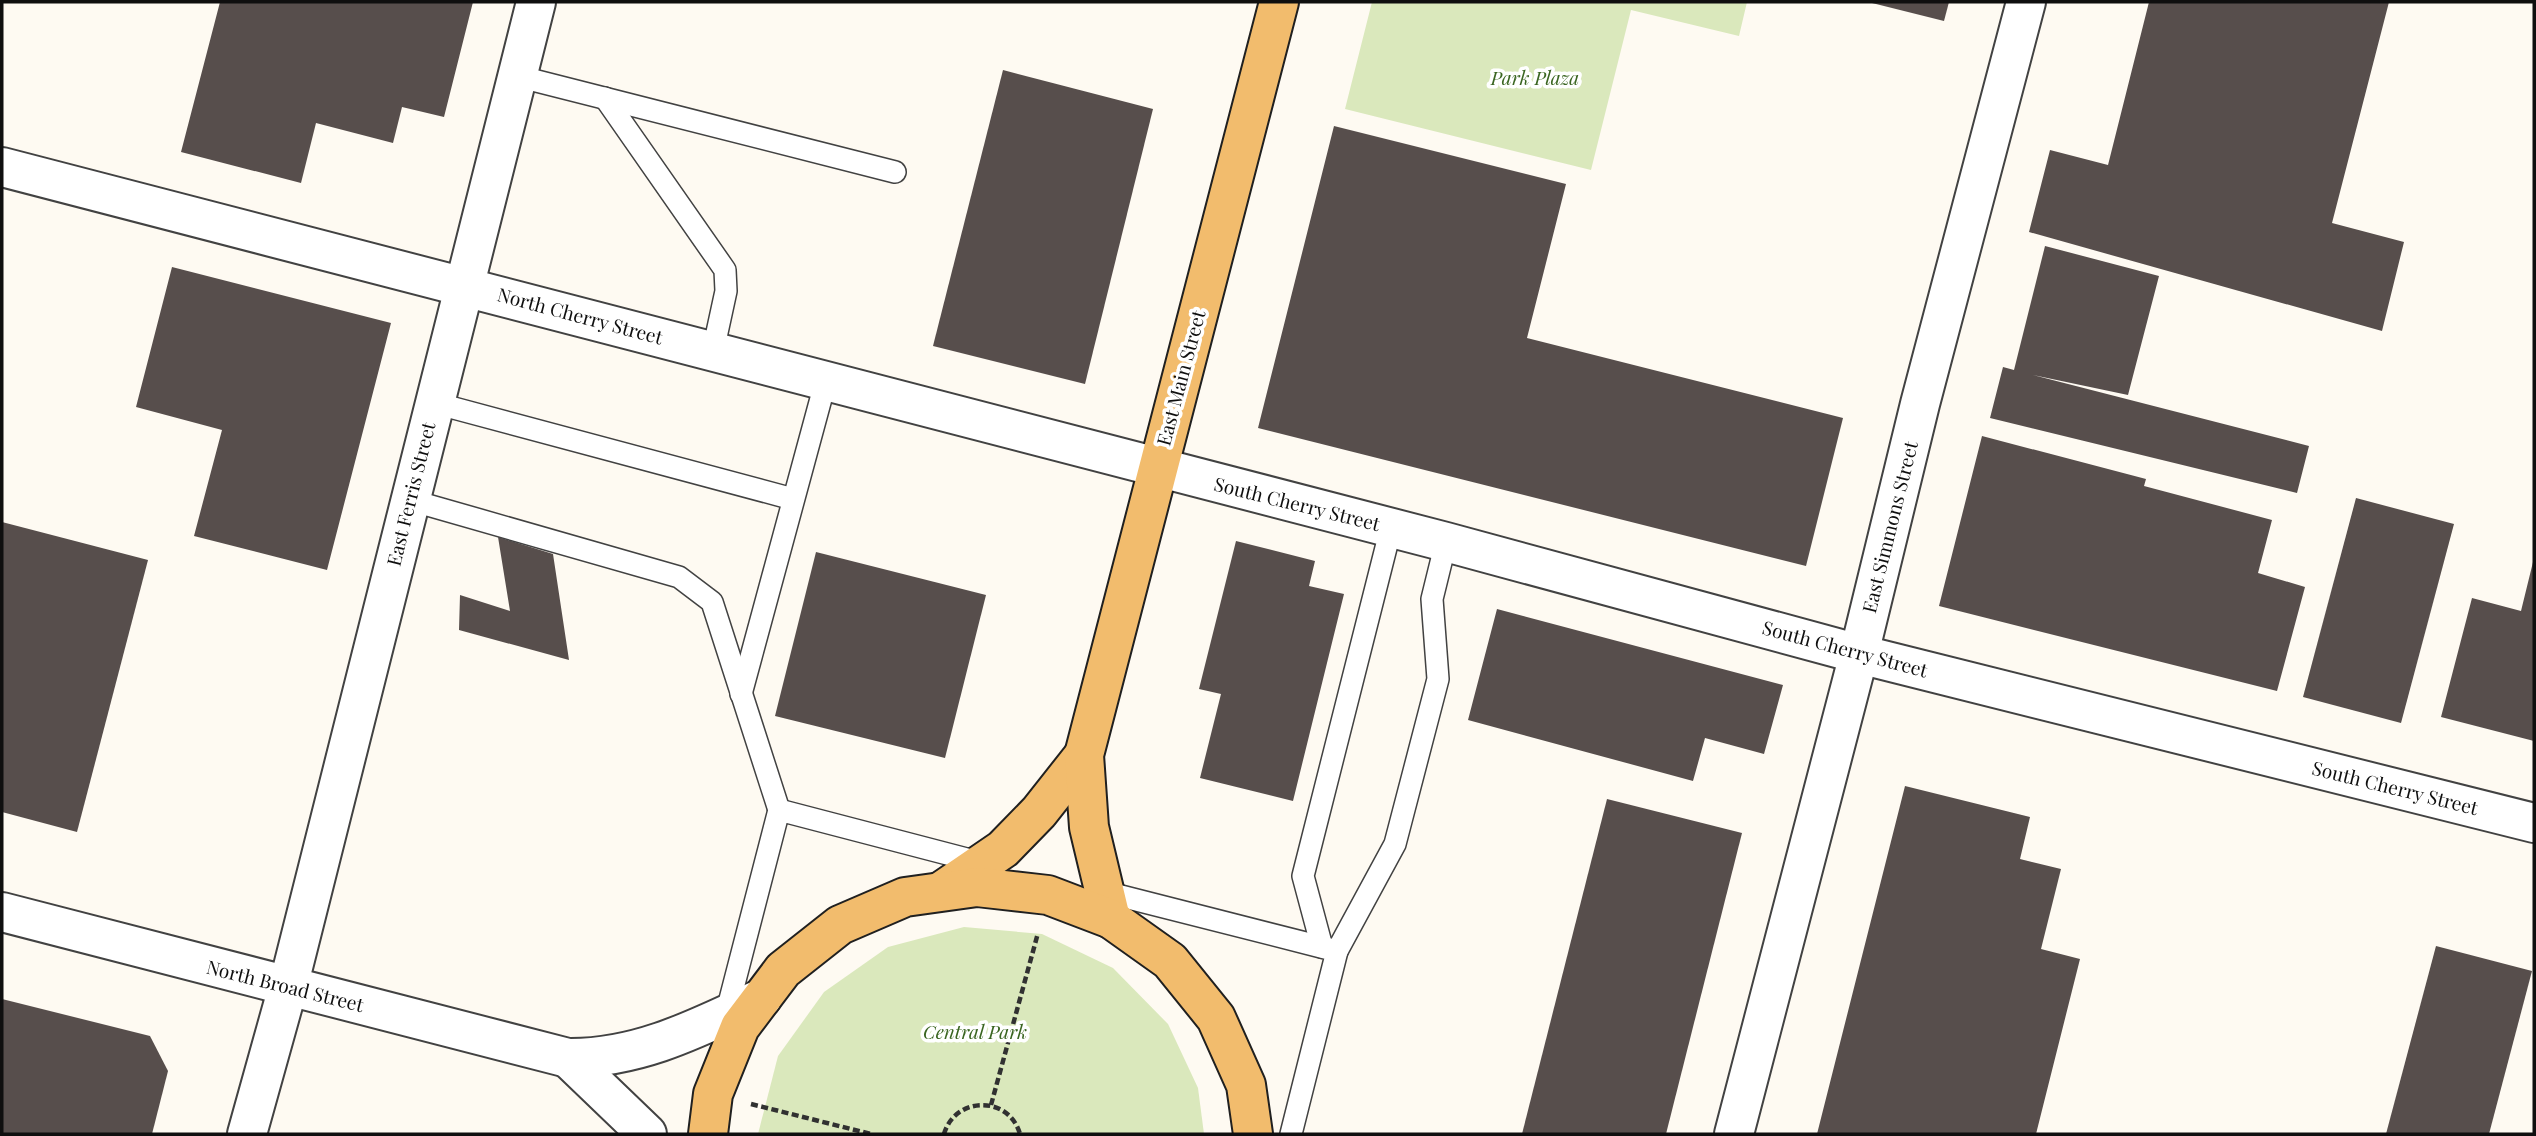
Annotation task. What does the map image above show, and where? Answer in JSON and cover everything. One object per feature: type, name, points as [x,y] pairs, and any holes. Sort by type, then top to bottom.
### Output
[{"type":"main road","name":"East Main Street","points":[[1108,906],[1089,827],[1084,755],[1279,2]]},
{"type":"main road","name":"East Main Street","points":[[941,892],[1003,849],[1039,812],[1084,755]]},
{"type":"main road","points":[[708,1134],[713,1094],[740,1027],[783,970],[840,925],[905,897],[976,887],[1048,895],[1108,906],[1170,961],[1216,1018],[1246,1085],[1253,1134]]},
{"type":"street","name":"East Ferris Street","points":[[247,1134],[288,987],[536,2]]},
{"type":"street","name":"East Simmons Street","points":[[1734,1134],[1920,404],[2026,2]]},
{"type":"street","name":"North Cherry Street","points":[[2,167],[465,285],[1158,468]]},
{"type":"street","name":"South Cherry Street","points":[[1158,468],[1447,542],[1858,654],[2534,823]]},
{"type":"street","name":"North Broad Street","points":[[2,912],[568,1058],[592,1058],[643,1048],[694,1031],[762,998]]},
{"type":"street","name":"North Broad Street","points":[[568,1058],[647,1134]]},
{"type":"lane","points":[[517,76],[895,172]]},
{"type":"lane","points":[[605,98],[684,215],[725,270],[726,291],[713,351]]},
{"type":"lane","points":[[741,694],[826,380]]},
{"type":"lane","points":[[435,403],[793,499]]},
{"type":"lane","points":[[410,500],[679,577],[712,602],[779,810],[726,1015]]},
{"type":"lane","points":[[1329,949],[1303,876],[1391,528]]},
{"type":"lane","points":[[1291,1134],[1329,949],[1395,844],[1438,679],[1432,598],[1447,542]]},
{"type":"lane","points":[[779,810],[982,863]]},
{"type":"lane","points":[[1108,906],[1329,949]]},
{"type":"path","points":[[991,1105],[1048,895]]},
{"type":"path","points":[[713,1094],[871,1134]]},
{"type":"path","points":[[944,1134],[954,1115],[978,1104],[1003,1110],[1013,1119],[1020,1134]]},
{"type":"green space","name":"Park Plaza","points":[[1372,2],[1747,2],[1739,36],[1631,10],[1591,170],[1345,109]]},
{"type":"green space","name":"Central Park","points":[[964,927],[1042,934],[1113,968],[1168,1024],[1198,1088],[1204,1134],[758,1134],[778,1056],[824,992],[888,947]]},
{"type":"building","points":[[220,2],[473,2],[444,117],[402,107],[393,143],[316,123],[301,183],[181,152]]},
{"type":"building","points":[[1868,2],[1949,2],[1944,21]]},
{"type":"building","points":[[2149,2],[2389,2],[2332,223],[2404,242],[2382,331],[2029,232],[2050,150],[2108,165]]},
{"type":"building","points":[[1003,70],[1153,109],[1085,384],[933,346]]},
{"type":"building","points":[[1334,126],[1566,184],[1527,338],[1843,418],[1806,566],[1258,428]]},
{"type":"building","points":[[2045,246],[2159,276],[2128,395],[2033,375],[2309,446],[2297,493],[1990,418],[2003,367],[2014,370]]},
{"type":"building","points":[[172,267],[391,323],[327,570],[194,536],[222,430],[136,407]]},
{"type":"building","points":[[1982,436],[2146,479],[2144,486],[2272,520],[2258,573],[2305,587],[2277,691],[1939,606]]},
{"type":"building","points":[[2356,498],[2454,524],[2401,723],[2303,697]]},
{"type":"building","points":[[2,522],[148,560],[77,832],[2,812]]},
{"type":"building","points":[[498,537],[553,554],[569,660],[459,630],[460,595],[510,611]]},
{"type":"building","points":[[1236,541],[1315,561],[1309,586],[1344,594],[1293,801],[1200,778],[1221,694],[1199,689]]},
{"type":"building","points":[[816,552],[986,595],[945,758],[775,716]]},
{"type":"building","points":[[2533,562],[2534,741],[2441,717],[2472,598],[2521,611]]},
{"type":"building","points":[[1497,609],[1783,685],[1764,754],[1705,738],[1693,781],[1468,720]]},
{"type":"building","points":[[1905,786],[2030,817],[2020,859],[2061,869],[2041,949],[2080,959],[2036,1134],[1817,1134]]},
{"type":"building","points":[[1607,799],[1742,833],[1666,1134],[1522,1134]]},
{"type":"building","points":[[2436,946],[2532,971],[2489,1134],[2386,1134]]},
{"type":"building","points":[[2,999],[150,1036],[168,1071],[152,1134],[2,1134]]}]
